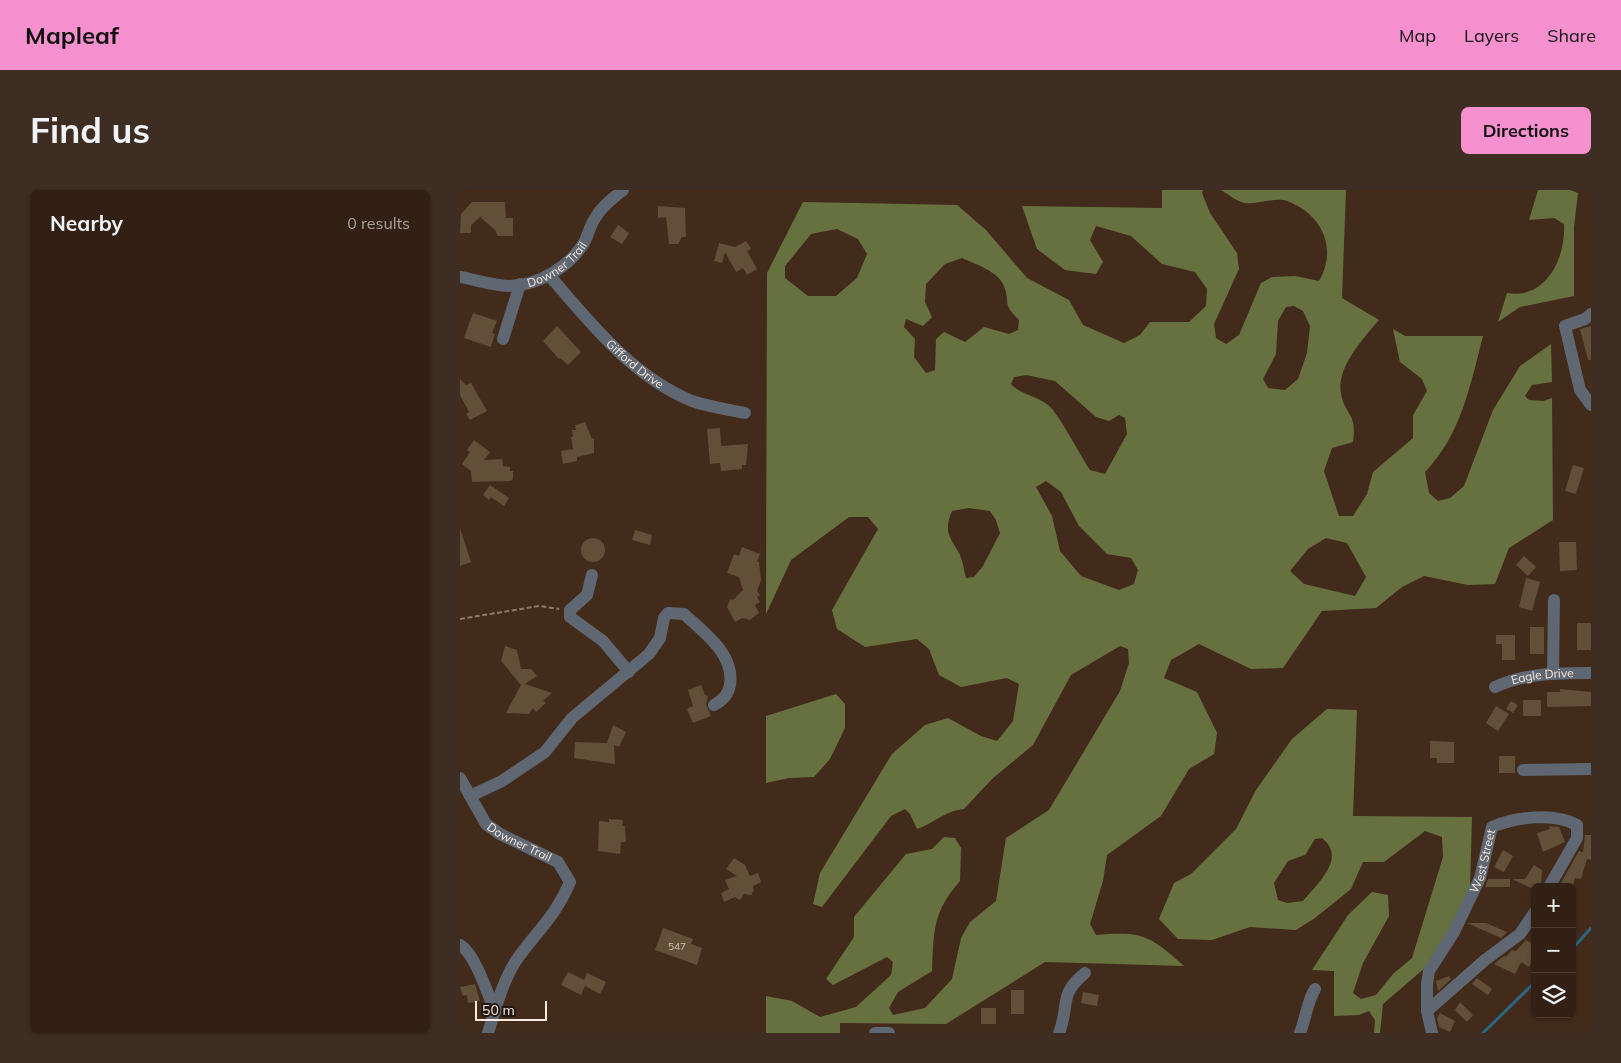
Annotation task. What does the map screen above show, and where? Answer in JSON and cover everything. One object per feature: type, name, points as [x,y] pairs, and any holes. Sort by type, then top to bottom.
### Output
[{"type":"street","name":"Downer Trail","points":[[460,277],[491,283],[520,284],[549,275],[571,258],[584,242],[594,219],[605,205],[623,190]]},
{"type":"street","name":"Gifford Drive","points":[[549,275],[594,328],[658,382],[693,401],[745,413]]},
{"type":"street","points":[[503,339],[520,284]]},
{"type":"street","points":[[1591,314],[1585,319],[1565,326],[1580,390],[1591,405]]},
{"type":"street","points":[[592,575],[587,595],[570,612],[570,617],[603,641],[629,672]]},
{"type":"street","points":[[1553,672],[1554,600]]},
{"type":"street","points":[[470,796],[502,781],[545,752],[572,718],[629,672],[655,647],[660,638],[664,618],[668,613],[684,614],[722,652],[730,665],[728,694],[722,701],[714,705]]},
{"type":"street","name":"Eagle Drive","points":[[1495,687],[1512,679],[1553,672],[1591,673]]},
{"type":"street","points":[[1523,770],[1591,770]]},
{"type":"street","name":"Downer Trail","points":[[460,778],[486,824],[500,834],[558,862],[570,882],[549,921],[519,956],[494,1012],[488,1033]]},
{"type":"street","name":"West Street","points":[[1432,1033],[1427,1011],[1429,971],[1454,932],[1480,878],[1492,827],[1507,820],[1548,818],[1566,819],[1577,824],[1577,838],[1551,883]]},
{"type":"street","points":[[1427,1011],[1485,960],[1520,934],[1531,918]]},
{"type":"street","points":[[460,945],[465,948],[482,980],[494,1012]]},
{"type":"street","points":[[1059,1033],[1064,1021],[1064,1001],[1072,984],[1086,973]]},
{"type":"street","points":[[1300,1033],[1309,1000],[1315,988]]},
{"type":"street","points":[[875,1033],[889,1033]]},
{"type":"path","points":[[460,619],[540,606],[570,612]]},
{"type":"green space","points":[[1162,190],[1203,190],[1202,193],[1210,213],[1237,253],[1239,269],[1214,324],[1216,338],[1226,344],[1239,335],[1261,283],[1272,277],[1295,276],[1319,281],[1325,269],[1327,256],[1323,234],[1318,223],[1299,207],[1282,200],[1245,203],[1236,200],[1221,190],[1346,190],[1342,298],[1379,320],[1352,354],[1343,374],[1341,394],[1354,425],[1353,442],[1332,448],[1324,471],[1339,516],[1353,516],[1367,494],[1373,472],[1413,438],[1413,415],[1427,391],[1422,379],[1400,362],[1393,329],[1405,336],[1483,336],[1463,409],[1456,426],[1437,458],[1425,472],[1429,493],[1438,501],[1450,498],[1464,486],[1493,410],[1520,366],[1551,344],[1552,382],[1532,385],[1525,396],[1529,400],[1543,401],[1552,398],[1553,520],[1509,548],[1495,584],[1468,585],[1424,576],[1402,587],[1376,608],[1322,611],[1283,668],[1251,669],[1199,644],[1171,660],[1164,678],[1197,692],[1217,733],[1214,754],[1189,769],[1161,816],[1107,855],[1103,881],[1090,924],[1096,935],[1125,934],[1144,937],[1162,948],[1184,966],[1045,962],[946,1024],[840,1023],[840,1033],[766,1033],[766,996],[792,1001],[820,1017],[856,1007],[891,975],[893,962],[887,957],[833,985],[826,979],[854,937],[854,917],[906,854],[932,849],[944,837],[955,838],[961,848],[960,881],[939,913],[934,933],[932,971],[898,992],[889,1008],[893,1015],[925,1008],[952,979],[961,938],[970,922],[996,901],[1006,838],[1049,810],[1120,691],[1129,663],[1128,649],[1120,646],[1071,675],[1033,745],[992,779],[964,809],[951,812],[917,829],[910,814],[905,809],[891,816],[822,907],[813,904],[820,873],[892,754],[925,725],[948,718],[981,736],[997,741],[1013,721],[1019,684],[1007,678],[961,687],[939,675],[929,649],[917,639],[865,647],[837,629],[832,610],[878,529],[868,517],[849,517],[791,560],[766,614],[767,273],[803,202],[957,205],[986,230],[1027,278],[1069,300],[1083,325],[1124,343],[1140,335],[1150,322],[1189,322],[1206,306],[1207,289],[1195,272],[1162,264],[1131,236],[1096,226],[1090,240],[1103,262],[1096,274],[1065,270],[1037,249],[1022,206],[1162,208]],"holes":[[[837,229],[858,239],[867,254],[857,278],[836,296],[808,296],[785,278],[785,266],[811,234]],[[962,258],[986,269],[997,276],[1004,286],[1008,306],[1019,320],[1018,330],[1009,334],[984,327],[965,342],[944,332],[936,339],[935,370],[926,373],[914,357],[915,339],[904,327],[906,319],[923,326],[932,317],[925,302],[926,284],[945,264]],[[1294,306],[1303,311],[1310,326],[1307,353],[1298,379],[1285,390],[1268,388],[1263,379],[1276,354],[1278,321],[1286,307]],[[1026,375],[1055,381],[1096,417],[1109,421],[1119,415],[1125,418],[1127,434],[1105,474],[1090,470],[1063,425],[1048,405],[1019,391],[1011,384],[1014,377]],[[1046,481],[1061,492],[1079,526],[1107,554],[1131,558],[1138,570],[1134,584],[1119,590],[1081,576],[1060,551],[1052,516],[1036,487]],[[969,508],[990,511],[996,520],[1000,533],[983,566],[974,577],[966,578],[960,555],[949,534],[949,518],[952,511]],[[1326,538],[1347,543],[1366,577],[1355,596],[1304,584],[1290,571],[1308,549]]]},
{"type":"green space","points":[[1538,190],[1570,190],[1578,193],[1574,227],[1574,296],[1520,307],[1498,322],[1507,293],[1521,293],[1533,290],[1543,283],[1557,263],[1561,250],[1564,224],[1554,218],[1529,220]]},
{"type":"green space","points":[[836,694],[845,704],[845,728],[830,759],[814,777],[789,778],[766,783],[766,716]]},
{"type":"green space","points":[[1327,709],[1357,710],[1353,816],[1472,817],[1470,889],[1438,953],[1426,967],[1383,1004],[1380,1033],[1374,1033],[1375,1020],[1369,1011],[1359,1015],[1334,1016],[1334,971],[1312,970],[1348,915],[1372,892],[1388,895],[1389,916],[1363,963],[1353,993],[1361,999],[1376,995],[1393,974],[1412,958],[1443,857],[1442,837],[1425,831],[1384,862],[1363,862],[1351,889],[1315,918],[1296,930],[1250,927],[1212,940],[1178,939],[1159,919],[1174,883],[1191,874],[1236,829],[1256,790],[1292,739]],"holes":[[[1322,838],[1329,846],[1332,854],[1328,870],[1303,901],[1287,903],[1278,900],[1274,883],[1288,861],[1305,855],[1315,839]]]},
{"type":"building","points":[[472,202],[505,202],[506,218],[513,218],[513,236],[497,236],[496,231],[480,217],[471,225],[471,233],[460,233],[461,214]]},
{"type":"building","points":[[658,206],[685,208],[686,237],[682,237],[678,244],[669,244],[666,217],[658,218]]},
{"type":"building","points":[[618,225],[629,233],[622,244],[610,237]]},
{"type":"building","points":[[746,241],[751,249],[747,251],[757,269],[747,275],[743,268],[736,272],[725,252],[722,263],[714,261],[719,243],[735,247]]},
{"type":"building","points":[[473,313],[497,321],[492,333],[495,334],[491,347],[464,338]]},
{"type":"building","points":[[557,326],[581,352],[568,365],[559,359],[543,341]]},
{"type":"building","points":[[1591,326],[1591,360],[1588,360],[1580,329]]},
{"type":"building","points":[[460,379],[466,385],[471,383],[487,411],[470,420],[466,414],[469,412],[460,395]]},
{"type":"building","points":[[585,422],[592,439],[594,438],[594,453],[577,457],[577,461],[563,464],[561,451],[573,449],[572,430],[576,430],[575,425]]},
{"type":"building","points":[[720,428],[721,446],[748,444],[746,465],[742,465],[742,469],[721,471],[720,463],[710,464],[707,429]]},
{"type":"building","points":[[474,440],[490,452],[484,460],[502,459],[503,466],[510,467],[510,471],[513,471],[513,479],[511,481],[472,482],[471,471],[462,464],[470,452],[467,450]]},
{"type":"building","points":[[1573,465],[1584,468],[1576,494],[1565,491]]},
{"type":"building","points":[[490,485],[509,498],[504,506],[491,497],[489,500],[483,495]]},
{"type":"building","points":[[460,528],[471,562],[460,566]]},
{"type":"building","points":[[635,530],[652,535],[650,545],[632,540]]},
{"type":"building","points":[[593,538],[598,539],[604,545],[604,555],[598,561],[593,562],[588,561],[582,555],[581,550],[582,545],[588,539]]},
{"type":"building","points":[[1559,542],[1576,542],[1577,570],[1560,571]]},
{"type":"building","points":[[742,547],[760,554],[757,562],[759,562],[761,580],[757,591],[760,595],[757,597],[760,602],[755,605],[759,613],[750,620],[742,618],[735,622],[727,607],[730,599],[733,600],[743,590],[739,577],[727,573],[734,554],[739,556]]},
{"type":"building","points":[[1524,556],[1536,567],[1528,576],[1516,565]]},
{"type":"building","points":[[1526,578],[1540,582],[1532,611],[1519,607]]},
{"type":"building","points":[[1577,623],[1591,623],[1591,650],[1577,650]]},
{"type":"building","points":[[1530,627],[1544,627],[1544,654],[1530,654]]},
{"type":"building","points":[[1496,635],[1515,635],[1515,660],[1502,660],[1502,644],[1496,644]]},
{"type":"building","points":[[505,646],[517,650],[521,669],[531,669],[537,676],[525,684],[552,693],[543,701],[546,703],[536,712],[533,708],[529,714],[506,713],[521,685],[501,661]]},
{"type":"building","points":[[701,685],[705,695],[708,696],[706,704],[711,716],[693,723],[687,709],[693,706],[688,690]]},
{"type":"building","points":[[1560,689],[1591,692],[1591,706],[1547,707],[1547,692],[1560,692]]},
{"type":"building","points":[[1523,700],[1541,700],[1541,716],[1523,716]]},
{"type":"building","points":[[1511,701],[1518,705],[1513,713],[1506,709]]},
{"type":"building","points":[[1496,706],[1509,714],[1498,731],[1486,723]]},
{"type":"building","points":[[613,725],[626,732],[619,747],[614,745],[615,764],[574,758],[575,742],[607,743]]},
{"type":"building","points":[[1430,741],[1454,742],[1454,763],[1437,763],[1437,758],[1430,758]]},
{"type":"building","points":[[1499,756],[1515,756],[1515,773],[1499,773]]},
{"type":"building","points":[[609,819],[623,820],[622,826],[625,826],[626,842],[621,842],[620,854],[598,851],[599,821],[609,822]]},
{"type":"building","points":[[1549,826],[1559,827],[1565,842],[1543,852],[1537,833],[1550,829]]},
{"type":"building","points":[[1585,835],[1591,835],[1591,860],[1587,859],[1581,879],[1575,878],[1574,883],[1561,883],[1579,851],[1583,852]]},
{"type":"building","points":[[1503,850],[1513,856],[1504,872],[1494,867]]},
{"type":"building","points":[[734,858],[745,865],[750,876],[758,873],[761,882],[753,886],[754,890],[751,895],[744,894],[740,900],[735,897],[724,902],[721,893],[729,889],[725,880],[737,876],[726,869]]},
{"type":"building","points":[[1534,865],[1542,870],[1541,883],[1531,883],[1531,888],[1512,879],[1525,879]]},
{"type":"building","points":[[1488,879],[1510,879],[1510,887],[1485,887]]},
{"type":"building","points":[[1467,923],[1486,923],[1507,932],[1501,938]]},
{"type":"building","points":[[663,928],[693,939],[691,944],[702,948],[697,965],[655,950]]},
{"type":"building","points":[[1526,940],[1531,943],[1531,963],[1529,967],[1521,962],[1515,974],[1494,964],[1504,956],[1506,957],[1512,950],[1516,951]]},
{"type":"building","points":[[568,972],[584,980],[587,973],[606,982],[600,994],[585,986],[581,995],[561,985]]},
{"type":"building","points":[[1449,976],[1451,979],[1438,991],[1436,981]]},
{"type":"building","points":[[1477,978],[1492,989],[1488,995],[1472,984]]},
{"type":"building","points":[[475,984],[480,1001],[468,1003],[467,995],[463,996],[460,987]]},
{"type":"building","points":[[1011,990],[1024,990],[1024,1014],[1011,1014]]},
{"type":"building","points":[[1083,992],[1099,995],[1097,1006],[1081,1003]]},
{"type":"building","points":[[1460,1002],[1473,1015],[1467,1022],[1455,1010]]},
{"type":"building","points":[[981,1008],[996,1008],[996,1024],[981,1024]]},
{"type":"building","points":[[1440,1013],[1455,1021],[1450,1032],[1439,1027],[1437,1018]]},
{"type":"waterway","points":[[1576,945],[1591,928]]},
{"type":"waterway","points":[[1483,1033],[1531,986]]}]
